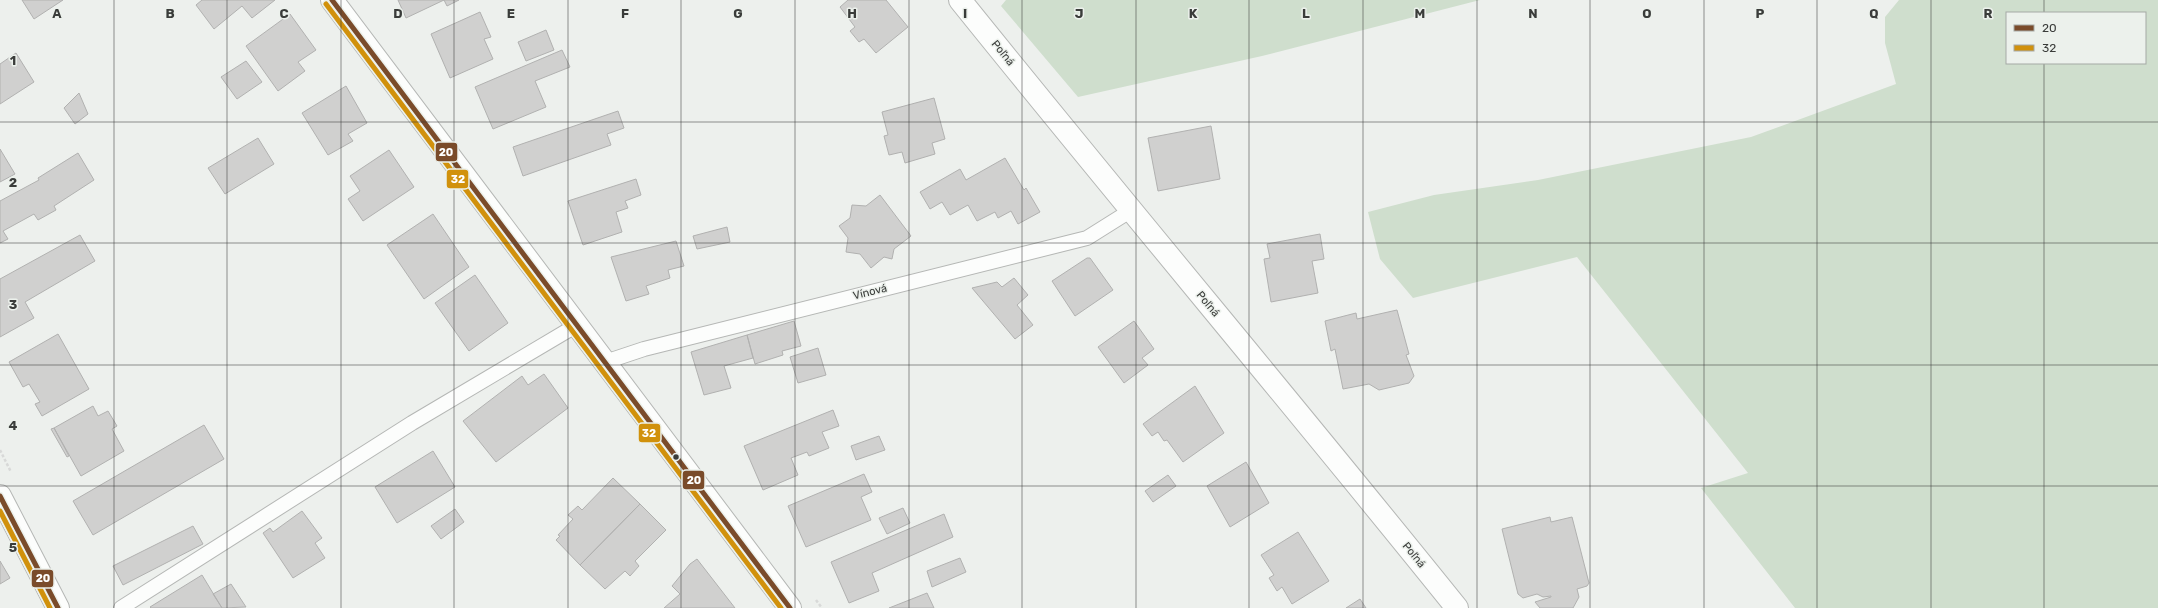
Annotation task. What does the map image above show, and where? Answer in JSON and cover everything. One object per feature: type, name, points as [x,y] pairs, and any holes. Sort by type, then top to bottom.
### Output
[{"type":"street","points":[[332,0],[790,608]]},
{"type":"street","name":"Poľná","points":[[960,0],[1130,211],[1312,428],[1457,608]]},
{"type":"street","points":[[0,496],[58,608]]},
{"type":"lane","name":"Vínová","points":[[605,362],[644,348],[1087,238],[1130,211]]},
{"type":"lane","points":[[121,608],[412,423],[577,325]]},
{"type":"green space","points":[[1006,0],[1480,0],[1262,56],[1078,97],[1001,6]]},
{"type":"green space","points":[[1899,0],[2158,0],[2158,608],[1795,608],[1701,488],[1748,473],[1577,257],[1413,298],[1380,259],[1368,212],[1434,195],[1538,180],[1751,137],[1896,84],[1885,43],[1885,17]]},
{"type":"building","points":[[22,0],[63,0],[34,19]]},
{"type":"building","points":[[202,0],[275,0],[252,18],[242,6],[214,29],[196,5]]},
{"type":"building","points":[[398,0],[444,0],[406,18]]},
{"type":"building","points":[[444,0],[459,0],[447,6]]},
{"type":"building","points":[[848,0],[886,0],[908,27],[876,53],[864,39],[859,42],[850,31],[855,27],[840,7]]},
{"type":"building","points":[[480,12],[491,37],[484,39],[493,59],[450,78],[431,34]]},
{"type":"building","points":[[290,14],[316,50],[298,62],[305,71],[278,91],[246,46]]},
{"type":"building","points":[[546,30],[554,50],[526,61],[518,42]]},
{"type":"building","points":[[562,50],[570,67],[535,81],[546,107],[493,129],[475,87]]},
{"type":"building","points":[[16,53],[34,82],[0,104],[0,64]]},
{"type":"building","points":[[246,61],[262,82],[237,99],[221,77]]},
{"type":"building","points":[[346,86],[367,123],[348,134],[353,141],[328,155],[302,113]]},
{"type":"building","points":[[79,93],[88,114],[75,124],[64,108]]},
{"type":"building","points":[[934,98],[945,139],[932,143],[935,154],[905,163],[902,152],[889,155],[884,136],[888,135],[882,112]]},
{"type":"building","points":[[618,111],[624,128],[607,134],[611,145],[523,176],[513,147]]},
{"type":"building","points":[[1211,126],[1220,179],[1158,191],[1148,138]]},
{"type":"building","points":[[258,138],[274,164],[225,194],[208,168]]},
{"type":"building","points":[[0,149],[15,174],[0,182]]},
{"type":"building","points":[[389,150],[414,187],[363,221],[348,199],[360,191],[350,176]]},
{"type":"building","points":[[78,153],[94,180],[54,206],[56,210],[38,220],[34,214],[3,231],[8,239],[0,243],[0,201],[39,180],[38,178]]},
{"type":"building","points":[[1005,158],[1024,190],[1026,188],[1040,212],[1018,224],[1011,211],[998,218],[995,212],[977,221],[968,205],[950,215],[942,202],[930,209],[920,192],[960,169],[966,180]]},
{"type":"building","points":[[636,179],[641,195],[625,201],[628,208],[616,212],[622,232],[583,245],[568,201]]},
{"type":"building","points":[[880,195],[911,236],[894,249],[892,259],[884,257],[871,268],[860,254],[846,252],[848,238],[839,226],[850,218],[852,205],[866,206]]},
{"type":"building","points":[[433,214],[469,267],[424,299],[387,245]]},
{"type":"building","points":[[727,227],[730,242],[697,249],[693,236]]},
{"type":"building","points":[[1320,234],[1324,259],[1312,261],[1318,293],[1271,302],[1264,259],[1270,258],[1267,244]]},
{"type":"building","points":[[80,235],[95,261],[25,302],[34,318],[0,337],[0,279]]},
{"type":"building","points":[[676,241],[684,266],[668,270],[670,278],[646,286],[649,294],[626,301],[611,257]]},
{"type":"building","points":[[1087,258],[1090,258],[1113,290],[1075,316],[1052,281]]},
{"type":"building","points":[[475,275],[508,323],[469,351],[435,303]]},
{"type":"building","points":[[1014,278],[1028,295],[1017,305],[1033,325],[1015,339],[972,288],[997,282],[1002,287]]},
{"type":"building","points":[[1397,310],[1409,354],[1406,355],[1414,376],[1409,383],[1379,390],[1369,384],[1343,389],[1335,349],[1331,351],[1325,321],[1356,313],[1357,319]]},
{"type":"building","points":[[794,321],[801,346],[782,351],[783,355],[755,364],[747,335]]},
{"type":"building","points":[[1134,321],[1154,349],[1142,358],[1148,365],[1124,383],[1098,347]]},
{"type":"building","points":[[58,334],[89,389],[42,416],[35,404],[40,402],[29,384],[23,387],[9,362]]},
{"type":"building","points":[[747,335],[753,358],[724,366],[731,388],[704,395],[691,352]]},
{"type":"building","points":[[818,348],[826,375],[798,383],[790,357]]},
{"type":"building","points":[[544,374],[568,408],[496,462],[463,421],[522,376],[528,385]]},
{"type":"building","points":[[1195,386],[1224,433],[1183,462],[1167,440],[1164,441],[1158,432],[1152,436],[1143,424]]},
{"type":"building","points":[[93,406],[98,416],[108,411],[117,426],[112,429],[124,451],[81,476],[54,428]]},
{"type":"building","points":[[833,410],[839,426],[822,432],[829,448],[809,456],[807,452],[791,458],[798,475],[763,490],[744,446]]},
{"type":"building","points":[[204,425],[224,459],[93,535],[73,501]]},
{"type":"building","points":[[54,428],[69,456],[67,457],[51,429]]},
{"type":"building","points":[[879,436],[885,450],[856,460],[851,446]]},
{"type":"building","points":[[433,451],[455,487],[397,523],[375,487]]},
{"type":"building","points":[[1246,462],[1269,503],[1230,527],[1207,486]]},
{"type":"building","points":[[864,474],[872,492],[861,497],[871,520],[806,547],[788,506]]},
{"type":"building","points":[[1168,475],[1176,486],[1153,502],[1145,491]]},
{"type":"building","points":[[613,478],[640,504],[580,565],[556,540],[560,536],[558,535],[573,519],[568,515],[578,506],[582,510]]},
{"type":"building","points":[[640,504],[666,530],[635,561],[639,566],[630,576],[625,571],[605,589],[580,565]]},
{"type":"building","points":[[903,508],[910,523],[887,534],[879,518]]},
{"type":"building","points":[[455,509],[464,522],[441,539],[431,526]]},
{"type":"building","points":[[302,511],[322,538],[315,543],[325,558],[293,578],[263,533],[270,528],[273,532]]},
{"type":"building","points":[[944,514],[953,537],[872,573],[879,591],[849,603],[831,562]]},
{"type":"building","points":[[1550,517],[1551,522],[1572,517],[1589,583],[1587,586],[1577,589],[1579,597],[1573,608],[1540,608],[1535,602],[1551,596],[1543,597],[1537,594],[1523,598],[1518,594],[1502,529]]},
{"type":"building","points":[[193,526],[203,544],[123,585],[113,566]]},
{"type":"building","points":[[1298,532],[1329,581],[1292,604],[1282,587],[1277,591],[1269,578],[1274,575],[1261,555]]},
{"type":"building","points":[[960,558],[966,572],[932,587],[927,571]]},
{"type":"building","points":[[697,559],[735,608],[664,608],[680,594],[672,586],[690,564]]},
{"type":"building","points":[[0,561],[10,578],[0,584]]},
{"type":"building","points":[[202,575],[222,608],[150,607]]},
{"type":"building","points":[[231,584],[246,607],[222,608],[213,594]]},
{"type":"building","points":[[927,593],[934,608],[889,608]]},
{"type":"building","points":[[1360,599],[1366,608],[1346,608]]},
{"type":"transit line","name":"20","points":[[332,0],[790,608]]},
{"type":"transit line","name":"32","points":[[326,4],[781,608]]},
{"type":"transit line","name":"20","points":[[0,496],[58,608]]},
{"type":"transit line","name":"32","points":[[0,511],[50,608]]}]
